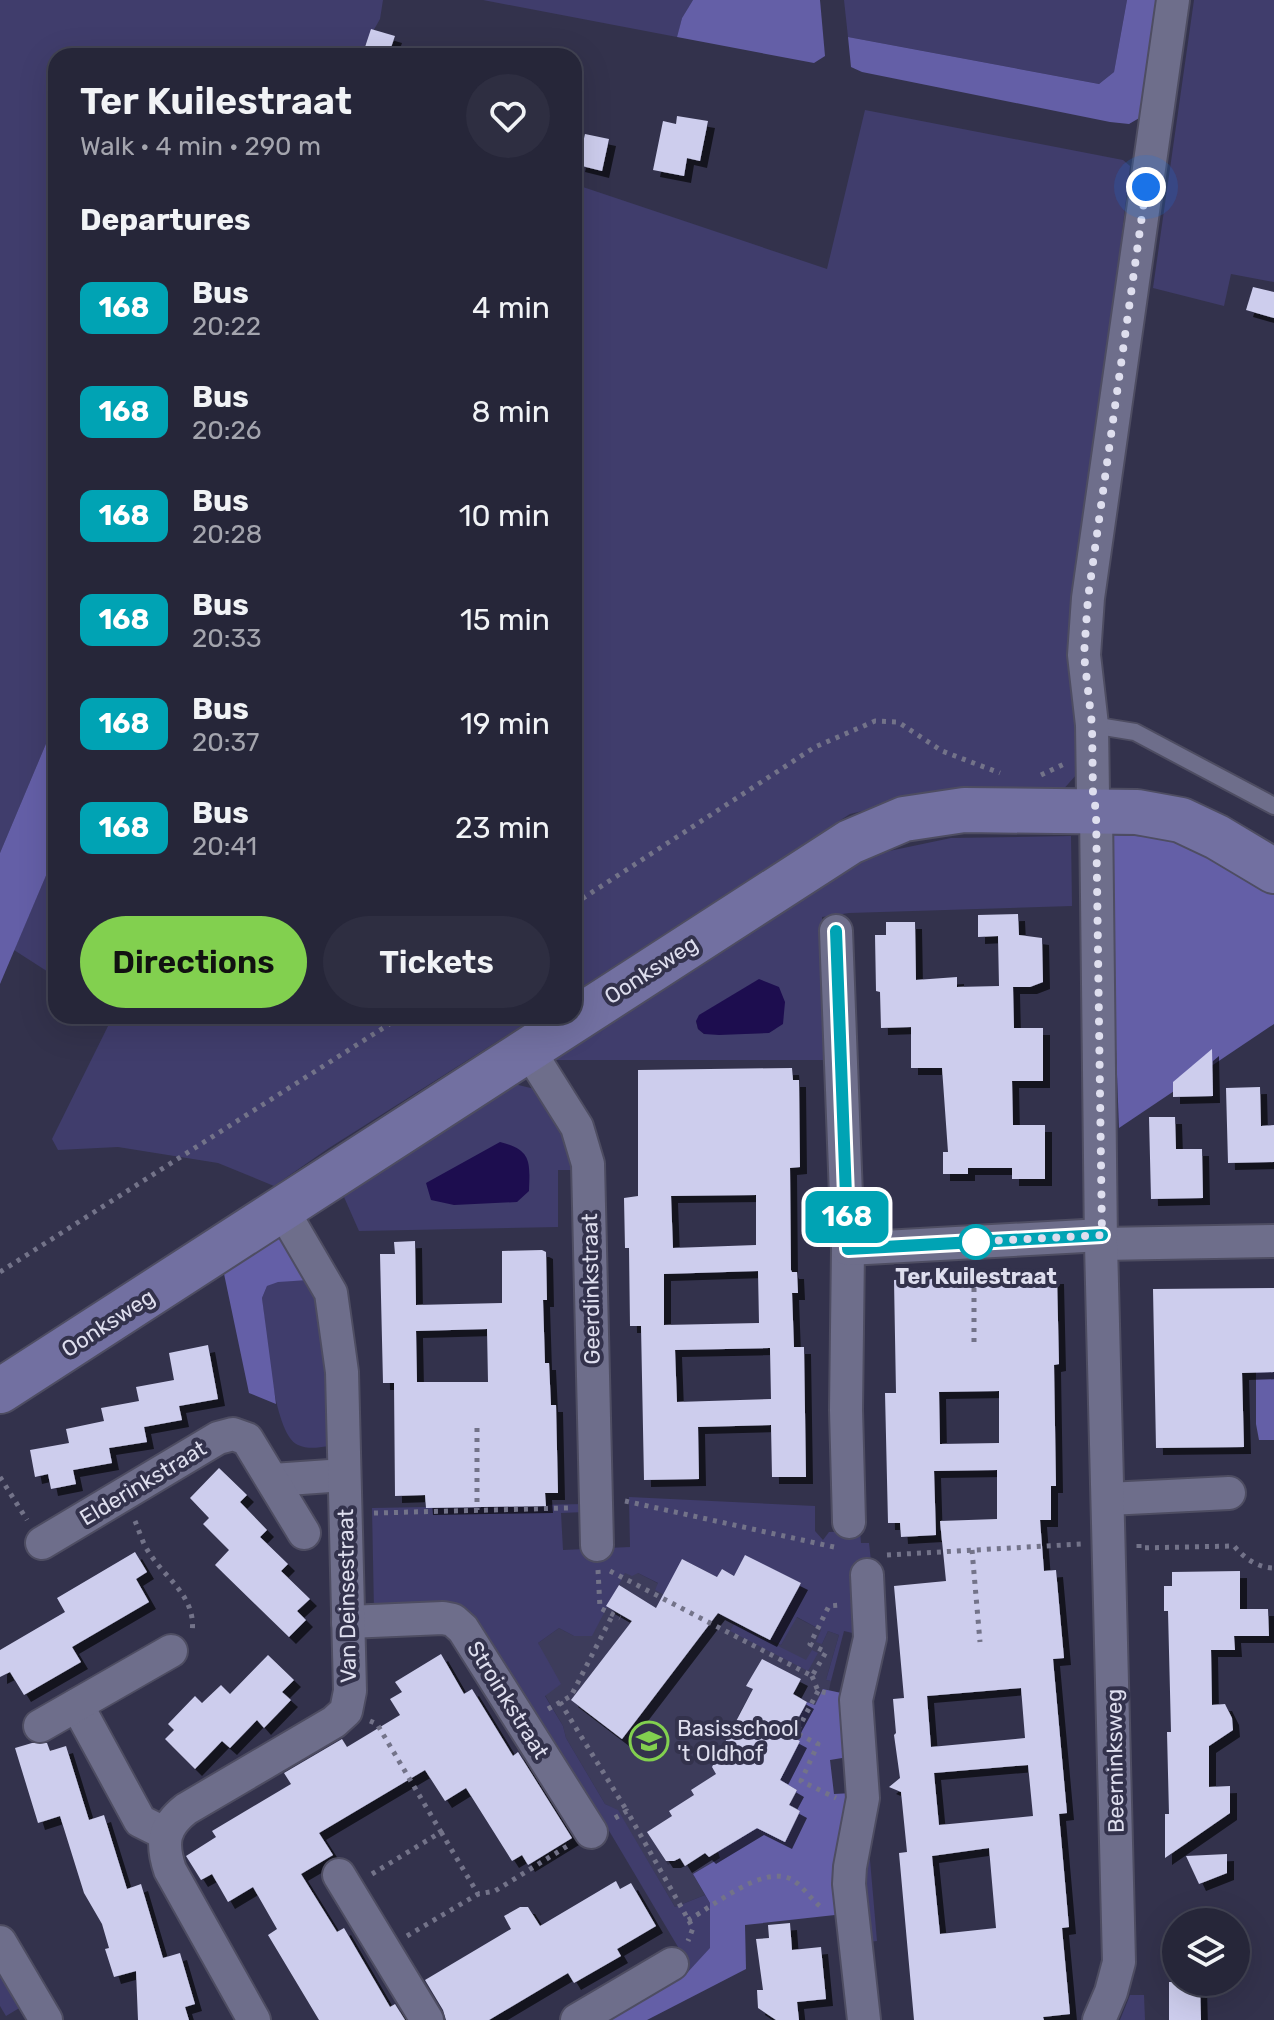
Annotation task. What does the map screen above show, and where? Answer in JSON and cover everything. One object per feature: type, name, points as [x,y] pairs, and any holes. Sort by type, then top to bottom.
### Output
[{"type":"main road","name":"Oonksweg","points":[[582,1014],[850,842],[904,819],[964,810],[1096,810],[1155,814],[1181,820],[1217,837],[1274,871]]},
{"type":"main road","name":"Oonksweg","points":[[0,1391],[567,1024]]},
{"type":"street","name":"Beerninksweg","points":[[1099,2020],[1119,1962],[1102,1240],[1096,810],[1091,762],[1092,725],[1084,655],[1088,598],[1173,0]]},
{"type":"street","points":[[836,931],[848,1249],[842,1534]]},
{"type":"street","name":"Geerdinkstraat","points":[[528,1049],[577,1127],[588,1164],[597,1545]]},
{"type":"street","name":"Van Deinsestraat","points":[[164,1833],[186,1809],[334,1722],[346,1711],[350,1691],[342,1372],[331,1293],[282,1209]]},
{"type":"street","points":[[848,1249],[973,1242],[1274,1241]]},
{"type":"street","name":"Elderinkstraat","points":[[42,1543],[218,1438],[233,1434],[247,1439],[304,1533]]},
{"type":"street","points":[[273,1480],[344,1475]]},
{"type":"street","points":[[1108,1499],[1229,1493]]},
{"type":"street","points":[[864,2020],[850,1867],[862,1810],[863,1781],[856,1700],[870,1638],[870,1578]]},
{"type":"street","name":"Stroinkstraat","points":[[348,1622],[453,1620],[463,1629],[591,1832]]},
{"type":"street","points":[[40,1726],[171,1651]]},
{"type":"street","points":[[77,1705],[140,1821],[164,1833],[164,1852],[170,1870],[254,2020]]},
{"type":"street","points":[[343,1882],[427,2020]]},
{"type":"street","points":[[0,1942],[46,2020]]},
{"type":"street","points":[[577,2020],[672,1964]]},
{"type":"lane","points":[[1092,725],[1135,732],[1274,806]]},
{"type":"path","points":[[582,899],[815,747],[875,721],[898,722],[942,751],[1004,775]]},
{"type":"path","points":[[1027,778],[1068,763],[1091,762]]},
{"type":"path","points":[[0,1272],[389,1024]]},
{"type":"path","points":[[973,1242],[974,1343]]},
{"type":"path","points":[[477,1428],[477,1510]]},
{"type":"path","points":[[0,1477],[42,1543]]},
{"type":"path","points":[[119,1497],[136,1521],[148,1551],[191,1607],[194,1620],[192,1634],[171,1651]]},
{"type":"path","points":[[345,1514],[477,1510],[624,1500],[842,1534]]},
{"type":"path","points":[[620,1618],[600,1608],[598,1564],[812,1676],[826,1652],[810,1644],[829,1606],[870,1578],[972,1550],[1139,1540],[1139,1548],[1234,1546],[1243,1557],[1265,1568],[1274,1568]]},
{"type":"path","points":[[972,1550],[980,1642]]},
{"type":"path","points":[[613,1614],[571,1696],[560,1702],[627,1811],[693,1928],[682,1955],[672,1964]]},
{"type":"path","points":[[818,1691],[796,1733],[818,1744],[801,1781],[862,1810]]},
{"type":"path","points":[[346,1711],[377,1724],[478,1894]]},
{"type":"path","points":[[384,1950],[478,1894],[495,1891],[627,1811]]},
{"type":"path","points":[[343,1882],[441,1832]]},
{"type":"path","points":[[688,1920],[756,1880],[779,1875],[797,1883],[828,1911],[853,1909]]},
{"type":"shaded area","points":[[0,0],[383,0],[380,19],[364,48],[48,48],[48,739],[0,853]]},
{"type":"shaded area","points":[[483,0],[693,0],[682,18],[677,37]]},
{"type":"shaded area","points":[[693,0],[820,0],[825,56],[814,63],[677,37],[682,18]]},
{"type":"shaded area","points":[[844,0],[1127,0],[1114,72],[1099,84],[848,37]]},
{"type":"shaded area","points":[[1127,0],[1158,0],[1141,117],[1129,124],[862,72],[851,67],[848,37],[1099,84],[1114,72]]},
{"type":"shaded area","points":[[1194,0],[1274,0],[1274,282],[1231,274],[1224,306],[1153,288]]},
{"type":"shaded area","points":[[865,110],[1123,160],[1130,166],[1078,601],[1077,774],[1060,793],[937,793],[850,814],[582,987],[582,187],[827,269]]},
{"type":"shaded area","points":[[48,739],[48,871],[0,984],[0,853]]},
{"type":"shaded area","points":[[1108,835],[1186,838],[1274,883],[1274,1024],[1119,1128]]},
{"type":"shaded area","points":[[1071,836],[1072,906],[849,913],[822,917],[824,1060],[548,1060],[790,902],[875,854],[951,838]],"holes":[[[696,1021],[775,1029],[768,1033],[704,1034],[698,1029]]]},
{"type":"shaded area","points":[[48,871],[48,972],[14,950]]},
{"type":"shaded area","points":[[759,979],[779,987],[785,1002],[783,1024],[769,1033],[719,1035],[704,1034],[698,1029],[696,1021],[699,1015]]},
{"type":"shaded area","points":[[109,1024],[524,1024],[274,1186],[218,1163],[118,1147],[58,1150],[52,1139]]},
{"type":"shaded area","points":[[506,1082],[543,1091],[576,1149],[578,1170],[558,1170],[558,1227],[359,1231],[340,1188]]},
{"type":"shaded area","points":[[500,1142],[524,1153],[529,1165],[529,1191],[517,1202],[454,1205],[431,1200],[426,1183]]},
{"type":"shaded area","points":[[285,1231],[309,1280],[278,1282],[267,1286],[262,1298],[276,1404],[249,1393],[223,1269]]},
{"type":"shaded area","points":[[309,1280],[329,1331],[341,1443],[314,1448],[298,1445],[289,1436],[282,1421],[272,1378],[262,1298],[267,1286],[278,1281]]},
{"type":"shaded area","points":[[1274,1365],[1274,1440],[1259,1440],[1256,1370]]},
{"type":"shaded area","points":[[629,1497],[815,1506],[815,1531],[823,1540],[829,1532],[860,1531],[861,1543],[869,1543],[871,1561],[857,1563],[864,1626],[861,1635],[844,1631],[831,1681],[826,1680],[839,1635],[828,1631],[822,1644],[816,1642],[821,1630],[797,1617],[781,1645],[770,1640],[801,1583],[745,1556],[734,1576],[722,1569],[717,1577],[682,1559],[699,1612],[655,1590],[658,1583],[638,1573],[632,1576],[625,1573],[592,1636],[574,1636],[559,1628],[538,1643],[561,1684],[545,1696],[605,1804],[618,1810],[675,1907],[705,1895],[710,1903],[711,1948],[686,1974],[673,1953],[678,1947],[485,1633],[374,1611],[372,1508],[585,1504],[585,1512],[561,1513],[563,1550],[630,1547]]},
{"type":"shaded area","name":"Basisschool 't Oldhof","points":[[625,1572],[638,1573],[659,1584],[655,1590],[707,1597],[737,1622],[781,1645],[796,1617],[821,1630],[822,1644],[828,1631],[839,1635],[826,1680],[831,1681],[829,1690],[823,1689],[815,1706],[793,1694],[801,1679],[762,1659],[747,1686],[753,1689],[739,1714],[717,1774],[691,1790],[694,1795],[672,1816],[648,1832],[668,1865],[680,1858],[685,1865],[705,1853],[709,1857],[718,1852],[721,1857],[693,1874],[705,1895],[675,1907],[618,1811],[605,1804],[545,1695],[538,1643],[559,1628],[574,1636],[606,1606]]},
{"type":"shaded area","points":[[734,1624],[806,1660],[812,1650],[818,1653],[808,1671],[730,1631]]},
{"type":"shaded area","points":[[823,1689],[846,1694],[848,1757],[830,1760],[834,1794],[852,1793],[834,1893],[835,1915],[745,1925],[746,1969],[647,2020],[608,2020],[686,1974],[710,1948],[710,1903],[693,1874],[720,1858],[718,1852],[737,1839],[750,1824],[785,1841],[800,1811],[789,1805],[797,1790],[779,1780],[800,1741],[789,1735],[807,1702],[815,1705]]},
{"type":"shaded area","points":[[862,1860],[870,1860],[877,1941],[868,1942]]},
{"type":"shaded area","points":[[0,1966],[26,2004],[6,2016],[0,2006]]},
{"type":"shaded area","points":[[1130,1995],[1144,1995],[1145,2020],[1120,2020]]},
{"type":"building","points":[[371,29],[395,36],[391,48],[365,48]]},
{"type":"building","points":[[677,116],[708,121],[700,161],[687,158],[684,176],[653,170],[663,121],[676,124]]},
{"type":"building","points":[[585,134],[609,139],[602,171],[582,166]]},
{"type":"building","points":[[1253,287],[1274,292],[1274,318],[1246,310]]},
{"type":"building","points":[[1018,914],[1019,935],[1042,938],[1043,982],[1030,987],[1013,987],[1014,1028],[1043,1028],[1043,1081],[1012,1081],[1013,1125],[1045,1125],[1045,1179],[1012,1179],[1012,1168],[968,1168],[968,1174],[943,1174],[943,1152],[948,1152],[942,1068],[911,1068],[911,1027],[881,1028],[880,992],[876,991],[875,935],[886,935],[886,922],[915,922],[916,980],[957,977],[957,987],[999,986],[998,936],[978,937],[978,915]]},
{"type":"building","points":[[1212,1049],[1213,1096],[1173,1097],[1173,1082]]},
{"type":"building","points":[[792,1068],[793,1080],[799,1080],[800,1167],[790,1168],[791,1270],[797,1272],[798,1293],[792,1293],[794,1347],[804,1347],[806,1477],[772,1477],[771,1425],[698,1427],[699,1479],[644,1480],[641,1326],[630,1326],[629,1248],[625,1248],[624,1198],[638,1196],[638,1070]],"holes":[[[756,1195],[756,1245],[673,1248],[671,1196]],[[758,1271],[759,1323],[664,1325],[664,1274]],[[770,1348],[771,1399],[677,1402],[675,1350]]]},
{"type":"building","points":[[1260,1087],[1261,1126],[1274,1125],[1274,1162],[1228,1163],[1226,1088]]},
{"type":"building","points":[[1149,1117],[1175,1117],[1176,1149],[1202,1149],[1203,1198],[1151,1199]]},
{"type":"building","points":[[415,1241],[416,1305],[502,1303],[502,1251],[546,1252],[547,1300],[543,1300],[545,1363],[549,1363],[551,1405],[556,1405],[558,1493],[545,1493],[546,1506],[426,1508],[425,1495],[395,1496],[394,1383],[383,1383],[380,1254],[395,1254],[394,1242]],"holes":[[[487,1329],[488,1382],[417,1382],[416,1331]]]},
{"type":"building","points":[[990,1275],[991,1278],[1057,1277],[1059,1364],[1054,1365],[1056,1486],[1051,1486],[1051,1520],[1040,1520],[1044,1571],[1056,1570],[1064,1658],[1053,1659],[1067,1813],[1059,1814],[1069,1927],[1062,1928],[1070,2014],[1043,2017],[1044,2020],[914,2020],[899,1853],[907,1852],[901,1792],[889,1787],[900,1778],[893,1699],[904,1698],[894,1586],[946,1581],[940,1521],[997,1519],[997,1470],[934,1471],[936,1535],[901,1537],[900,1523],[888,1523],[885,1393],[896,1393],[894,1280]],"holes":[[[999,1391],[999,1443],[940,1444],[939,1392]],[[1021,1688],[1025,1738],[931,1747],[927,1696]],[[1028,1765],[1033,1816],[939,1825],[934,1773]],[[989,1848],[996,1928],[940,1934],[932,1856]]]},
{"type":"building","points":[[1274,1288],[1274,1372],[1242,1373],[1244,1447],[1156,1448],[1153,1289]]},
{"type":"building","points":[[208,1345],[218,1399],[179,1406],[182,1420],[144,1427],[147,1442],[109,1448],[112,1463],[73,1470],[76,1484],[51,1489],[48,1474],[35,1477],[30,1450],[69,1443],[66,1429],[104,1421],[101,1408],[139,1401],[136,1387],[174,1380],[169,1353]]},
{"type":"building","points":[[219,1468],[247,1495],[240,1502],[267,1530],[260,1537],[288,1564],[281,1571],[310,1599],[297,1611],[306,1620],[289,1637],[215,1565],[229,1550],[203,1524],[209,1518],[190,1498]]},
{"type":"building","points":[[135,1552],[147,1572],[136,1579],[149,1602],[72,1647],[81,1662],[24,1695],[10,1672],[0,1677],[0,1650],[65,1612],[57,1598]]},
{"type":"building","points":[[745,1555],[801,1583],[770,1640],[718,1613],[622,1739],[571,1700],[632,1621],[606,1606],[619,1585],[656,1608],[682,1559],[717,1577],[722,1569],[734,1576]]},
{"type":"building","points":[[1240,1571],[1240,1609],[1268,1609],[1269,1636],[1234,1636],[1235,1650],[1211,1650],[1212,1705],[1225,1704],[1232,1718],[1233,1730],[1209,1746],[1209,1787],[1230,1786],[1230,1813],[1165,1858],[1165,1814],[1169,1814],[1167,1732],[1171,1732],[1168,1611],[1164,1611],[1164,1586],[1172,1586],[1172,1572]]},
{"type":"building","points":[[441,1654],[464,1694],[472,1689],[513,1756],[518,1752],[572,1838],[528,1865],[522,1855],[512,1861],[466,1788],[445,1801],[425,1770],[319,1833],[333,1855],[301,1874],[337,1932],[344,1928],[390,2007],[395,2004],[405,2020],[319,2020],[268,1935],[277,1929],[253,1887],[228,1902],[212,1874],[201,1880],[186,1856],[216,1837],[212,1831],[291,1784],[284,1773],[342,1739],[347,1747],[400,1715],[390,1699],[402,1692],[395,1682]]},
{"type":"building","points":[[268,1655],[294,1680],[282,1692],[291,1700],[264,1728],[257,1720],[230,1748],[222,1741],[195,1769],[165,1739],[174,1730],[168,1724],[195,1696],[202,1703],[221,1685],[230,1694]]},
{"type":"building","points":[[762,1659],[801,1679],[793,1694],[807,1702],[789,1735],[800,1741],[780,1780],[797,1790],[789,1805],[800,1811],[785,1842],[757,1828],[709,1857],[705,1853],[685,1866],[680,1858],[666,1861],[647,1832],[672,1816],[669,1811],[694,1795],[691,1790],[716,1774],[712,1767],[753,1689],[746,1686]]},
{"type":"building","points":[[47,1743],[50,1751],[66,1746],[89,1820],[104,1815],[127,1889],[141,1884],[163,1958],[180,1953],[195,2004],[185,2007],[189,2020],[138,2020],[136,1971],[114,1977],[105,1949],[109,1948],[102,1924],[84,1893],[60,1816],[38,1823],[15,1748]]},
{"type":"building","points":[[1227,1854],[1227,1873],[1199,1884],[1186,1856]]},
{"type":"building","points":[[616,1881],[620,1889],[631,1883],[656,1926],[617,1949],[621,1956],[574,1983],[568,1973],[489,2020],[446,2020],[425,1980],[511,1929],[504,1916],[520,1907],[528,1907],[540,1926]]},
{"type":"building","points":[[790,1923],[792,1950],[821,1947],[826,1999],[797,2002],[799,2020],[776,2020],[758,2008],[757,1990],[763,1990],[756,1939],[769,1938],[768,1925]]},
{"type":"building","points":[[1169,1996],[1200,1996],[1201,2020],[1169,2020]]},
{"type":"bus line","name":"168","points":[[836,931],[848,1249],[1102,1235]]},
{"type":"place","name":"Ter Kuilestraat","points":[[976,1242]]},
{"type":"place","name":"Basisschool 't Oldhof","points":[[649,1741]]},
{"type":"route","points":[[976,1242],[973,1242],[1102,1235],[1096,810],[1091,762],[1092,725],[1084,655],[1088,598],[1146,187]]}]
